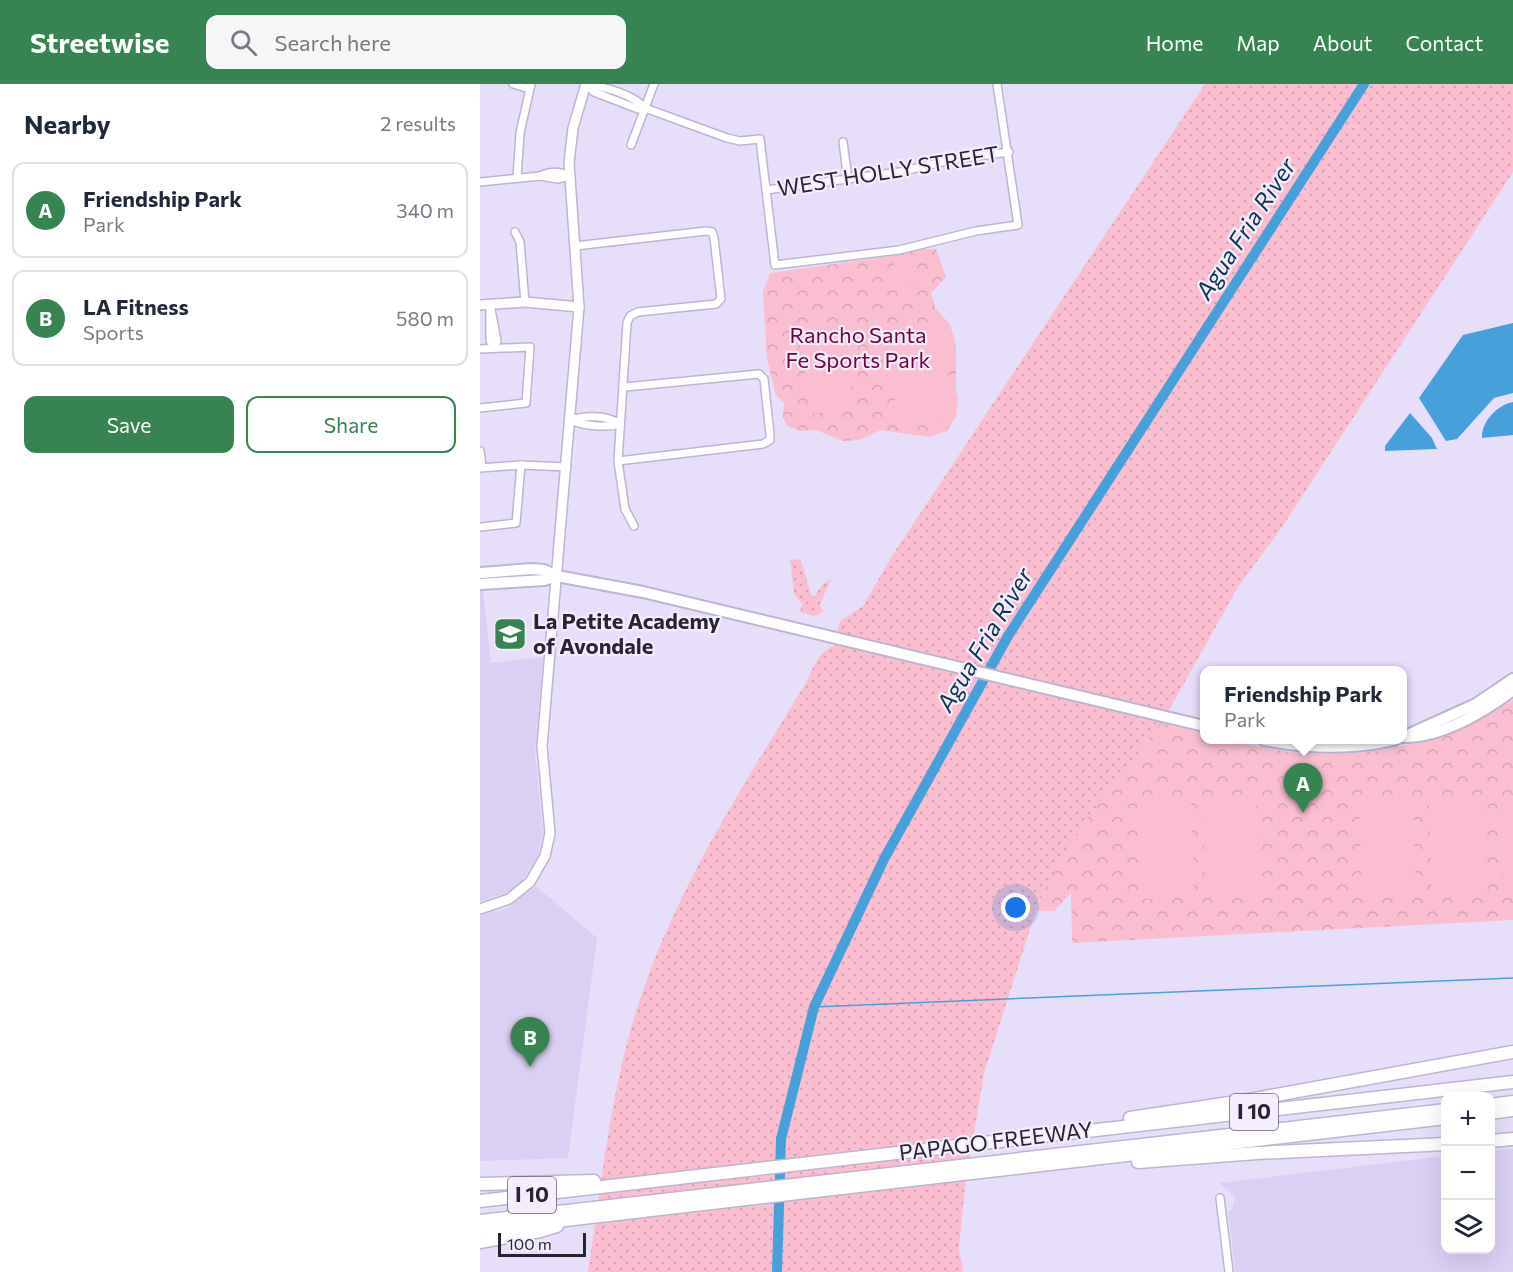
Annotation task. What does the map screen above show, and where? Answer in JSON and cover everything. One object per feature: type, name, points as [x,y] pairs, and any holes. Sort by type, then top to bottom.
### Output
[{"type":"highway","points":[[1083,1131],[1112,1120],[1243,1101],[1513,1052]]},
{"type":"highway","name":"PAPAGO FREEWAY","points":[[480,1201],[583,1185],[667,1179],[1513,1082]]},
{"type":"highway","points":[[1495,1104],[1513,1102]]},
{"type":"highway","points":[[1495,1112],[1513,1110]]},
{"type":"highway","points":[[995,1166],[1441,1111]]},
{"type":"highway","name":"PAPAGO FREEWAY","points":[[480,1230],[577,1214],[995,1166],[1095,1159],[1441,1119]]},
{"type":"highway","points":[[1495,1141],[1513,1139]]},
{"type":"highway","points":[[1095,1159],[1126,1163],[1257,1153],[1441,1144]]},
{"type":"highway","points":[[480,1184],[583,1185]]},
{"type":"highway","points":[[480,1221],[577,1214]]},
{"type":"highway","points":[[480,1242],[540,1231],[577,1214]]},
{"type":"main road","points":[[480,573],[532,569],[544,570],[557,576],[601,582],[1200,725]]},
{"type":"main road","points":[[480,584],[544,580],[557,576]]},
{"type":"main road","points":[[1407,735],[1468,708],[1513,679]]},
{"type":"main road","points":[[1407,738],[1417,737],[1460,722],[1513,690]]},
{"type":"main road","points":[[1296,744],[1320,747],[1364,744]]},
{"type":"street","points":[[513,84],[530,86],[520,133],[517,178]]},
{"type":"street","points":[[586,84],[594,93],[638,109],[645,108],[728,138],[740,141],[760,139],[775,265],[899,250],[976,231],[1018,225],[1009,152],[997,84]]},
{"type":"street","points":[[480,909],[514,897],[530,882],[541,866],[550,833],[542,746],[579,307],[569,176],[573,128],[586,84]]},
{"type":"street","points":[[631,145],[654,84]]},
{"type":"street","points":[[843,142],[848,180]]},
{"type":"street","name":"WEST HOLLY STREET","points":[[766,190],[848,180],[899,172],[956,159],[1009,152]]},
{"type":"street","points":[[480,182],[560,172],[569,176]]},
{"type":"street","points":[[515,232],[520,242],[525,302]]},
{"type":"street","points":[[575,246],[712,232],[721,299],[716,304],[630,315],[618,461],[625,508],[634,526]]},
{"type":"street","points":[[480,305],[525,302],[579,307]]},
{"type":"street","points":[[490,304],[488,319],[490,341],[494,347]]},
{"type":"street","points":[[480,349],[530,347],[526,404],[480,408]]},
{"type":"street","points":[[618,461],[763,444],[770,440],[764,379],[759,374],[625,387]]},
{"type":"street","points":[[570,420],[583,416],[613,419],[620,424]]},
{"type":"street","points":[[480,451],[481,468],[521,465],[567,467]]},
{"type":"street","points":[[480,526],[516,523],[521,465]]},
{"type":"street","points":[[1220,1198],[1229,1272]]},
{"type":"shaded area","points":[[480,591],[483,591],[491,663],[543,657],[535,754],[543,833],[537,858],[521,882],[508,892],[480,902]]},
{"type":"shaded area","points":[[536,886],[597,938],[568,1158],[480,1161],[480,916],[507,908]]},
{"type":"shaded area","points":[[1513,1149],[1513,1272],[1235,1272],[1228,1212],[1232,1209],[1235,1197],[1219,1183],[1441,1156],[1441,1254],[1495,1254],[1495,1151]]},
{"type":"green space","points":[[1205,84],[1513,84],[1513,172],[1282,527],[1238,587],[1165,717],[1071,844],[1039,901],[984,1073],[965,1187],[959,1248],[963,1272],[588,1272],[610,1125],[634,1017],[662,942],[699,865],[818,660],[824,651],[834,645],[840,621],[863,606],[892,556]]},
{"type":"green space","name":"Rancho Santa Fe Sports Park","points":[[923,249],[936,249],[946,277],[931,293],[935,307],[950,325],[956,347],[956,416],[947,431],[929,437],[881,430],[859,440],[843,441],[816,430],[801,431],[787,426],[783,417],[784,403],[776,395],[767,359],[763,292],[770,273],[898,255]]},
{"type":"green space","points":[[908,262],[909,266],[916,265],[918,280],[911,281],[911,285],[897,287],[896,283],[888,284],[886,269],[894,268],[894,263]]},
{"type":"green space","points":[[947,324],[953,334],[955,346],[952,357],[945,367],[958,396],[956,416],[900,419],[896,413],[894,387],[888,387],[887,327]]},
{"type":"green space","points":[[845,327],[853,410],[809,414],[801,331]]},
{"type":"green space","points":[[790,559],[800,560],[813,598],[823,584],[831,579],[820,604],[823,612],[814,616],[800,612],[802,604],[794,594]]},
{"type":"green space","points":[[1513,700],[1513,920],[1072,943],[1071,893],[1054,911],[1036,911],[1046,886],[1074,837],[1160,723],[1200,732],[1200,744],[1240,744],[1299,753],[1327,754],[1383,750],[1410,744],[1438,736],[1489,714]]},
{"type":"green space","points":[[1513,796],[1513,895],[1504,895],[1500,797]]},
{"type":"green space","points":[[1483,797],[1486,895],[1432,897],[1429,799]]},
{"type":"green space","points":[[1256,798],[1259,896],[1206,898],[1202,800]]},
{"type":"green space","points":[[1191,799],[1194,897],[1140,899],[1137,801]]},
{"type":"green space","points":[[1413,799],[1416,897],[1362,899],[1359,801]]},
{"type":"water","points":[[1513,323],[1513,393],[1494,398],[1457,439],[1446,441],[1419,398],[1463,335]]},
{"type":"water","points":[[1513,402],[1513,435],[1482,438],[1484,426],[1491,415],[1501,407]]},
{"type":"water","points":[[1410,413],[1432,438],[1437,449],[1385,451],[1385,446]]},
{"type":"waterway","name":"Agua Fria River","points":[[777,1272],[781,1139],[814,1007],[884,859],[1008,636],[1364,84]]},
{"type":"waterway","points":[[814,1007],[1513,978]]},
{"type":"place","name":"La Petite Academy of Avondale","points":[[510,634]]},
{"type":"place","name":"Friendship Park","points":[[1303,813]]},
{"type":"place","name":"LA Fitness","points":[[530,1067]]}]
